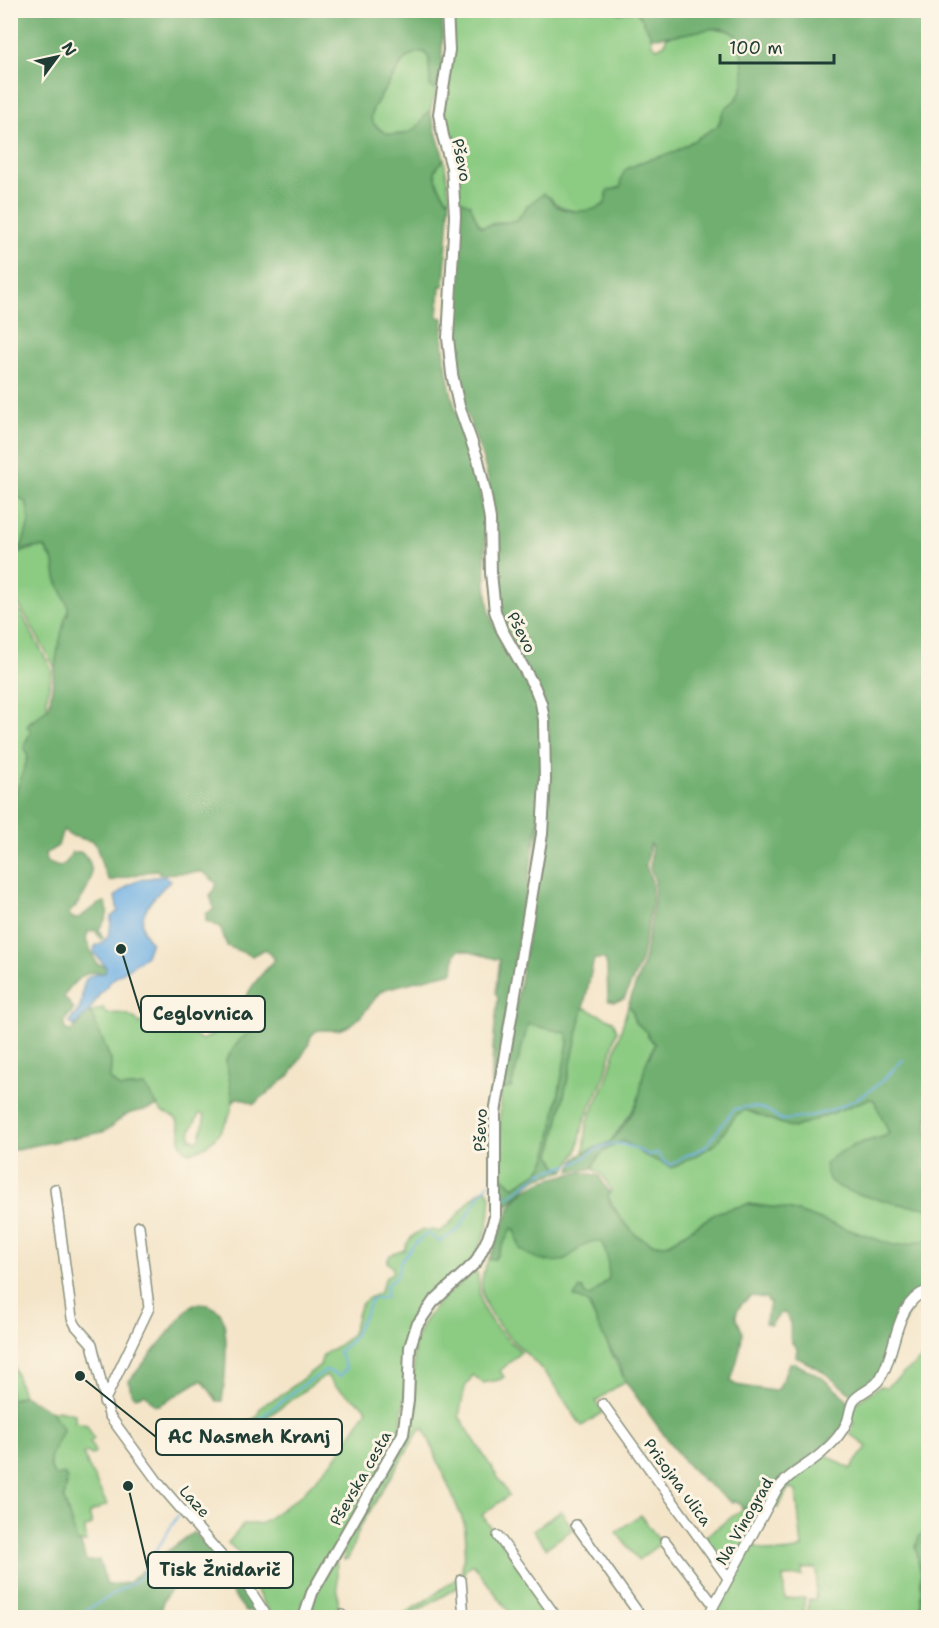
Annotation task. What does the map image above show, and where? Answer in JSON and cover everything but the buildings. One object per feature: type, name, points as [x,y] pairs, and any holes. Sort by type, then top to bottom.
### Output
[{"type":"street","name":"Pševo","points":[[447,10],[449,50],[439,114],[442,136],[452,167],[455,216],[448,338],[452,374],[459,406],[478,460],[485,491],[490,519],[491,573],[495,611],[501,630],[536,688],[542,703],[545,738],[542,834],[495,1113],[495,1217],[476,1262]]},
{"type":"street","name":"Laze","points":[[56,1189],[72,1318],[92,1344],[104,1402],[109,1415],[161,1486],[246,1584],[268,1617]]},
{"type":"street","points":[[104,1402],[148,1308],[139,1226]]},
{"type":"street","name":"Pševska cesta","points":[[304,1617],[312,1593],[403,1434],[408,1401],[410,1347],[417,1325],[433,1302],[476,1262]]},
{"type":"street","name":"Na Vinograd","points":[[707,1617],[776,1491],[789,1475],[818,1456],[835,1441],[848,1420],[854,1400],[879,1380],[892,1351],[899,1321],[916,1298],[928,1290]]},
{"type":"street","name":"Prisojna ulica","points":[[603,1404],[728,1578]]},
{"type":"street","points":[[576,1525],[642,1617]]},
{"type":"street","points":[[498,1536],[557,1617]]},
{"type":"street","points":[[665,1541],[714,1605]]},
{"type":"street","points":[[461,1580],[464,1617]]},
{"type":"green space","points":[[615,10],[619,13],[635,11],[646,26],[652,44],[657,48],[665,44],[666,37],[714,29],[731,33],[738,38],[744,69],[741,93],[724,110],[715,129],[673,153],[644,161],[621,187],[607,194],[607,200],[602,206],[587,211],[569,210],[561,207],[550,197],[528,205],[517,220],[482,227],[471,208],[459,200],[446,131],[444,108],[453,36],[452,11]]},
{"type":"green space","points":[[11,11],[443,11],[442,65],[436,91],[430,86],[429,58],[424,52],[413,54],[400,65],[373,108],[371,118],[386,133],[399,135],[418,126],[430,111],[444,159],[435,170],[438,185],[447,199],[450,199],[444,286],[440,286],[438,317],[443,318],[447,372],[480,494],[490,613],[503,643],[530,689],[539,720],[542,757],[537,828],[492,1084],[498,998],[496,993],[500,960],[458,950],[455,955],[453,972],[385,989],[349,1026],[343,1029],[316,1031],[290,1075],[254,1104],[237,1098],[233,1102],[226,1060],[238,1042],[254,1028],[254,1019],[246,1007],[247,995],[275,959],[265,949],[252,956],[227,946],[220,927],[206,921],[206,914],[214,909],[210,895],[217,884],[203,872],[159,874],[159,871],[155,870],[110,881],[94,842],[69,835],[64,830],[58,846],[45,854],[46,862],[59,867],[66,863],[72,852],[80,852],[91,866],[90,882],[81,899],[69,913],[70,916],[75,919],[105,902],[108,909],[106,920],[99,929],[103,938],[101,939],[95,930],[88,932],[86,940],[97,964],[107,967],[105,974],[95,972],[85,974],[69,989],[64,997],[74,1009],[64,1021],[65,1030],[72,1031],[86,1014],[91,1012],[111,1061],[110,1079],[120,1088],[145,1086],[158,1106],[126,1115],[103,1132],[11,1150],[10,809],[28,757],[24,746],[31,731],[27,726],[49,707],[58,648],[68,606],[56,578],[54,562],[45,547],[29,548],[11,556],[11,549],[18,549],[22,546],[29,523],[27,503],[13,494],[10,488]]},
{"type":"green space","points":[[635,11],[928,11],[928,1208],[860,1195],[836,1185],[829,1179],[825,1165],[833,1157],[850,1147],[882,1138],[889,1133],[874,1100],[869,1099],[793,1128],[745,1110],[736,1115],[715,1145],[673,1168],[646,1156],[623,1141],[604,1152],[592,1169],[570,1171],[577,1157],[606,1145],[628,1120],[639,1097],[645,1065],[655,1044],[648,1037],[647,1032],[635,1022],[632,1009],[628,1006],[644,961],[654,904],[655,881],[650,868],[652,845],[650,844],[646,866],[652,882],[652,903],[641,961],[624,999],[615,1002],[608,1000],[605,959],[594,959],[551,1155],[556,1165],[564,1171],[539,1178],[507,1206],[501,1204],[498,1176],[514,1187],[538,1172],[548,1154],[568,1042],[567,1033],[528,1024],[511,1088],[501,1089],[527,942],[549,729],[500,612],[495,579],[488,479],[456,375],[453,320],[459,200],[470,204],[482,227],[517,220],[528,205],[543,194],[563,209],[581,211],[594,209],[605,204],[607,191],[621,187],[621,178],[626,169],[673,153],[719,125],[723,112],[738,97],[743,84],[740,45],[736,36],[724,28],[715,28],[680,35],[652,37]]},
{"type":"green space","points":[[416,52],[424,52],[429,58],[430,86],[436,91],[430,111],[420,125],[410,133],[388,135],[373,123],[371,118],[373,108],[405,59]]},
{"type":"green space","points":[[444,159],[450,199],[440,189],[435,174],[435,170]]},
{"type":"green space","points":[[10,488],[14,494],[27,503],[29,523],[22,546],[12,549],[10,549]]},
{"type":"green space","points":[[44,547],[54,562],[56,578],[68,606],[55,668],[11,590],[10,556]]},
{"type":"green space","points":[[11,595],[52,670],[47,708],[29,722],[31,731],[25,750],[28,757],[11,809]]},
{"type":"green space","points":[[245,1000],[246,1007],[255,1021],[247,1037],[226,1060],[233,1093],[231,1110],[219,1134],[206,1146],[190,1153],[180,1142],[177,1120],[161,1111],[145,1086],[119,1088],[110,1079],[111,1061],[91,1012],[103,1008],[107,1014],[125,1014],[140,1023],[167,1017],[188,1024],[188,1030],[202,1040],[221,1030],[241,1001]],"holes":[[[199,1114],[205,1115],[200,1138],[197,1141],[190,1138],[191,1130]]]},
{"type":"green space","points":[[628,1006],[632,1009],[635,1022],[648,1032],[648,1037],[655,1044],[647,1061],[639,1098],[610,1142],[584,1152],[587,1122],[607,1079]]},
{"type":"green space","points":[[583,1007],[613,1021],[617,1030],[605,1076],[584,1121],[577,1152],[564,1171],[556,1165],[551,1155]]},
{"type":"green space","points":[[528,1024],[567,1033],[568,1042],[548,1154],[535,1175],[513,1187],[504,1178],[498,1176],[501,1089],[511,1088]]},
{"type":"green space","points":[[869,1098],[874,1100],[889,1132],[886,1136],[863,1142],[838,1186],[900,1204],[928,1208],[928,1240],[893,1245],[792,1210],[748,1204],[718,1212],[666,1245],[653,1244],[637,1236],[622,1220],[608,1197],[611,1191],[606,1181],[602,1175],[592,1169],[604,1152],[623,1141],[646,1156],[726,1128],[736,1115],[745,1110],[793,1128]]},
{"type":"green space","points":[[582,1172],[599,1176],[609,1192],[610,1204],[622,1220],[637,1236],[653,1244],[666,1245],[718,1212],[748,1204],[792,1210],[893,1245],[928,1240],[928,1287],[920,1290],[876,1378],[856,1395],[851,1394],[821,1370],[796,1357],[797,1348],[791,1341],[790,1324],[786,1314],[781,1313],[770,1325],[765,1323],[770,1304],[766,1298],[751,1296],[738,1309],[736,1317],[742,1331],[742,1339],[731,1381],[736,1385],[774,1391],[779,1388],[789,1363],[794,1363],[821,1377],[847,1399],[849,1409],[842,1428],[802,1464],[760,1515],[741,1507],[734,1501],[732,1503],[699,1477],[680,1457],[625,1381],[620,1366],[588,1303],[574,1297],[580,1288],[583,1289],[584,1294],[591,1296],[609,1278],[606,1254],[600,1241],[585,1245],[568,1258],[552,1262],[535,1258],[520,1249],[515,1230],[512,1228],[495,1259],[489,1259],[516,1199],[542,1182]]},
{"type":"green space","points":[[486,1188],[491,1197],[486,1231],[473,1260],[417,1316],[400,1428],[336,1552],[339,1617],[272,1617],[239,1568],[245,1558],[228,1543],[244,1524],[260,1524],[300,1496],[335,1459],[367,1410],[336,1387],[326,1375],[259,1423],[256,1429],[248,1431],[245,1427],[247,1422],[257,1417],[264,1404],[279,1397],[320,1365],[323,1355],[350,1336],[361,1305],[365,1300],[380,1292],[386,1277],[393,1272],[387,1262],[390,1255],[404,1250],[413,1235],[422,1230],[439,1232],[452,1222],[473,1197]]},
{"type":"green space","points":[[512,1228],[524,1252],[536,1257],[561,1261],[591,1240],[600,1241],[605,1249],[609,1278],[591,1297],[584,1294],[580,1288],[625,1381],[596,1401],[603,1412],[582,1426],[545,1373],[508,1336],[487,1308],[482,1293],[482,1277],[489,1259],[495,1259]]},
{"type":"green space","points":[[473,1272],[477,1273],[481,1302],[488,1317],[521,1352],[500,1371],[504,1377],[483,1383],[473,1375],[465,1387],[459,1416],[509,1495],[482,1515],[554,1617],[513,1617],[473,1564],[465,1570],[463,1584],[407,1617],[399,1617],[461,1575],[466,1541],[464,1523],[424,1428],[420,1429],[360,1527],[348,1559],[343,1560],[345,1544],[401,1447],[414,1396],[414,1345],[422,1325],[437,1304]]},
{"type":"green space","points":[[194,1304],[211,1306],[220,1313],[223,1320],[226,1355],[222,1401],[217,1401],[203,1381],[199,1381],[160,1405],[155,1405],[145,1394],[136,1397],[131,1393],[129,1381]]},
{"type":"green space","points":[[928,1354],[928,1531],[926,1531],[918,1561],[921,1573],[921,1617],[806,1617],[809,1600],[815,1600],[817,1576],[815,1568],[802,1569],[802,1576],[783,1577],[785,1599],[805,1598],[802,1617],[712,1618],[749,1544],[775,1552],[802,1548],[796,1491],[789,1487],[778,1508],[770,1504],[777,1491],[825,1454],[850,1469],[867,1447],[850,1434],[854,1423],[850,1420],[856,1403],[880,1386],[886,1387]]},
{"type":"green space","points":[[10,1356],[23,1395],[13,1399],[10,1399]]},
{"type":"green space","points":[[23,1395],[52,1412],[63,1428],[50,1457],[51,1469],[55,1476],[64,1474],[67,1479],[64,1499],[77,1542],[81,1543],[86,1561],[99,1560],[107,1585],[128,1583],[194,1532],[232,1573],[264,1617],[259,1617],[253,1611],[246,1612],[221,1578],[203,1572],[185,1578],[177,1584],[164,1600],[161,1608],[164,1614],[162,1617],[11,1617],[10,1399]]},
{"type":"green space","points":[[58,1410],[75,1414],[75,1422],[87,1425],[94,1439],[90,1442],[95,1452],[92,1455],[86,1452],[83,1454],[107,1505],[89,1513],[92,1525],[85,1528],[86,1542],[77,1542],[64,1499],[67,1479],[55,1476],[50,1464],[54,1448],[63,1431],[52,1412]]},
{"type":"green space","points":[[744,1508],[760,1515],[729,1572],[702,1539]]},
{"type":"green space","points":[[561,1511],[573,1529],[546,1548],[533,1530]]},
{"type":"green space","points":[[641,1515],[661,1543],[638,1560],[616,1532]]},
{"type":"green space","points":[[928,1531],[928,1617],[921,1617],[921,1573],[916,1548],[919,1536]]},
{"type":"water","points":[[165,876],[170,881],[150,903],[143,916],[143,930],[151,942],[146,956],[112,980],[88,1013],[74,1026],[69,1022],[79,1009],[84,983],[90,976],[105,973],[106,967],[94,953],[95,946],[108,935],[111,917],[118,911],[115,897],[137,881]]},
{"type":"waterway","points":[[572,1164],[601,1147],[621,1144],[649,1155],[657,1153],[664,1162],[671,1165],[704,1148],[734,1109],[759,1108],[781,1120],[818,1114],[855,1100],[883,1080],[903,1060]]},
{"type":"waterway","points":[[503,1189],[506,1199],[541,1173],[568,1165]]},
{"type":"waterway","points":[[240,1434],[296,1390],[326,1370],[340,1376],[346,1369],[339,1351],[352,1340],[372,1299],[387,1297],[386,1286],[397,1276],[401,1261],[414,1244],[428,1233],[440,1242],[459,1229],[489,1183]]},
{"type":"waterway","points":[[73,1618],[139,1579],[178,1515]]},
{"type":"place","name":"Ceglovnica","points":[[121,949]]},
{"type":"place","name":"AC Nasmeh Kranj","points":[[80,1376]]},
{"type":"place","name":"Tisk Žnidarič","points":[[128,1486]]}]
